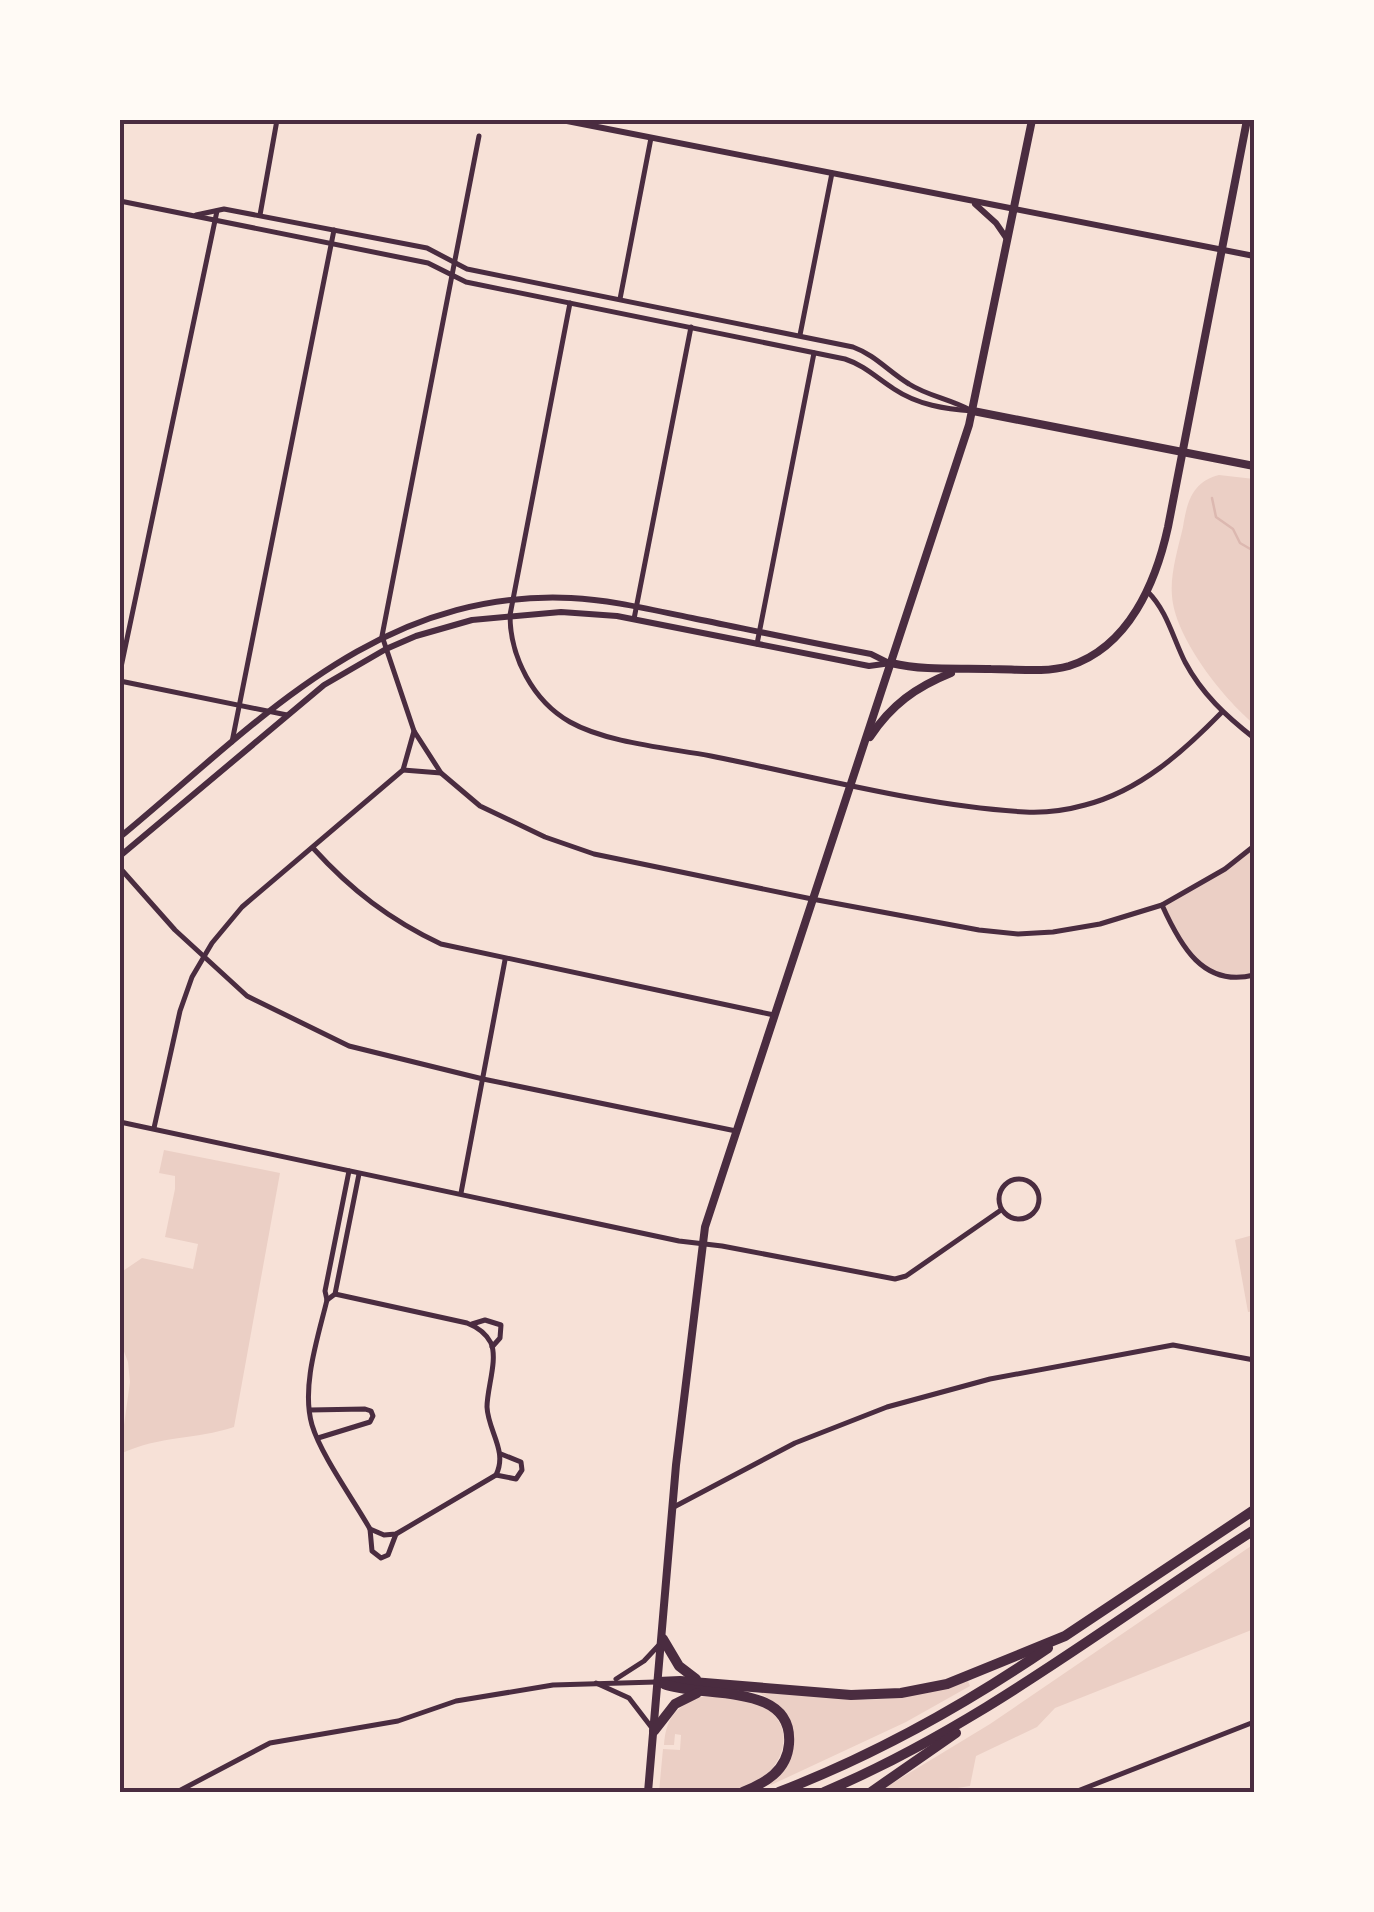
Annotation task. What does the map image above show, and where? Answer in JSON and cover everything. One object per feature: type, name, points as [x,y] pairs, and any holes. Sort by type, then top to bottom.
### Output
[{"type":"highway","points":[[778,1792],[928,1724],[1254,1510]]},
{"type":"highway","points":[[870,1792],[1254,1530]]},
{"type":"highway","points":[[658,1682],[680,1691],[700,1688],[901,1694],[965,1678],[1065,1636]]},
{"type":"highway","points":[[663,1639],[679,1666],[700,1688],[758,1698],[774,1708],[787,1725],[789,1744],[782,1765],[768,1780],[743,1792]]},
{"type":"highway","points":[[654,1731],[675,1704],[700,1688]]},
{"type":"highway","points":[[824,1792],[926,1744],[996,1704]]},
{"type":"main road","points":[[648,1792],[672,1508],[701,1243],[973,411],[1032,120]]},
{"type":"main road","points":[[890,664],[932,670],[1042,670],[1069,666],[1109,642],[1148,592],[1160,561],[1183,452],[1247,120]]},
{"type":"main road","points":[[973,411],[1254,466]]},
{"type":"main road","points":[[862,749],[904,697],[960,669]]},
{"type":"street","points":[[260,215],[277,120]]},
{"type":"street","points":[[562,120],[1254,256]]},
{"type":"street","points":[[479,136],[382,636],[414,732],[442,774],[480,806],[594,854],[812,899],[1018,934],[1100,924],[1162,906],[1225,869],[1254,846]]},
{"type":"street","points":[[620,300],[651,138]]},
{"type":"street","points":[[800,336],[832,174]]},
{"type":"street","points":[[120,201],[428,263],[466,282],[856,363],[905,396],[926,404],[973,411]]},
{"type":"street","points":[[970,201],[996,223],[1008,242]]},
{"type":"street","points":[[120,672],[218,211]]},
{"type":"street","points":[[193,216],[218,211],[260,215],[427,248],[467,269],[859,349],[912,386],[973,411]]},
{"type":"street","points":[[231,746],[334,230]]},
{"type":"street","points":[[570,304],[510,615],[512,640],[523,670],[542,700],[571,723],[610,736],[851,784],[968,806],[1029,812],[1088,805],[1144,779],[1170,761],[1222,712]]},
{"type":"street","points":[[634,620],[691,327]]},
{"type":"street","points":[[757,644],[814,353]]},
{"type":"street","points":[[1148,592],[1161,608],[1200,686],[1222,712],[1254,738]]},
{"type":"street","points":[[120,837],[326,669],[382,636],[438,615],[510,600],[570,598],[636,607],[871,654],[890,664]]},
{"type":"street","points":[[120,856],[334,678],[386,649],[448,626],[510,615],[562,612],[634,620],[869,666],[890,664]]},
{"type":"street","points":[[120,681],[288,714]]},
{"type":"street","points":[[154,1128],[180,1010],[203,957],[242,907],[403,770],[414,732]]},
{"type":"street","points":[[403,770],[442,774]]},
{"type":"street","points":[[313,848],[361,897],[409,929],[442,944],[774,1015]]},
{"type":"street","points":[[120,868],[203,957],[247,996],[348,1046],[483,1079],[736,1130]]},
{"type":"street","points":[[1162,906],[1182,944],[1208,972],[1233,979],[1254,975]]},
{"type":"street","points":[[461,1194],[505,960]]},
{"type":"street","points":[[120,1122],[701,1243],[895,1279],[906,1276],[1001,1210]]},
{"type":"street","points":[[349,1170],[325,1291],[327,1300],[309,1392],[310,1410],[318,1438],[370,1529],[372,1552],[381,1558],[388,1555],[396,1534]]},
{"type":"street","points":[[327,1300],[335,1294],[359,1173]]},
{"type":"street","points":[[1026,1180],[1038,1192],[1036,1210],[1026,1218],[1014,1219],[1001,1210],[999,1194],[1008,1181],[1026,1180]]},
{"type":"street","points":[[329,1272],[334,1276],[339,1273]]},
{"type":"street","points":[[335,1294],[472,1324],[492,1347]]},
{"type":"street","points":[[472,1324],[485,1320],[501,1325],[500,1338],[492,1347],[487,1406],[501,1454],[496,1475]]},
{"type":"street","points":[[672,1508],[796,1443],[887,1407],[990,1379],[1173,1345],[1254,1360]]},
{"type":"street","points":[[310,1410],[364,1409],[373,1416],[370,1422],[318,1438]]},
{"type":"street","points":[[370,1529],[384,1535],[396,1534],[496,1475],[516,1479],[522,1470],[520,1462],[501,1454]]},
{"type":"street","points":[[613,1681],[644,1662],[663,1639]]},
{"type":"street","points":[[594,1682],[629,1698],[642,1710],[654,1731]]},
{"type":"street","points":[[178,1792],[270,1744],[398,1721],[456,1700],[553,1685],[658,1682]]},
{"type":"street","points":[[1076,1792],[1254,1722]]},
{"type":"street","points":[[957,1792],[989,1792]]},
{"type":"shaded area","points":[[1219,475],[1254,479],[1254,724],[1202,666],[1182,630],[1172,596],[1173,570],[1189,501],[1197,488]]},
{"type":"shaded area","points":[[1254,846],[1254,975],[1220,973],[1207,967],[1187,947],[1162,905]]},
{"type":"shaded area","points":[[164,1150],[280,1173],[234,1427],[120,1454],[130,1382],[120,1341],[120,1273],[142,1258],[193,1269],[198,1244],[165,1237],[175,1176],[159,1173]]},
{"type":"shaded area","points":[[1254,1192],[1254,1311],[1248,1312],[1235,1240],[1253,1235]]},
{"type":"shaded area","points":[[1254,1544],[1254,1629],[1055,1708],[1037,1727],[976,1756],[970,1786],[932,1792],[878,1792],[990,1724]]},
{"type":"shaded area","points":[[968,1681],[970,1686],[906,1722],[771,1785],[790,1758],[793,1733],[782,1711],[758,1692],[868,1700]]},
{"type":"shaded area","points":[[699,1697],[739,1698],[761,1705],[782,1727],[781,1753],[765,1776],[738,1791],[659,1792],[663,1749],[680,1750],[681,1735],[675,1734],[674,1745],[664,1745],[667,1728],[678,1710]]},
{"type":"waterway","points":[[1212,498],[1216,517],[1252,550]]}]
